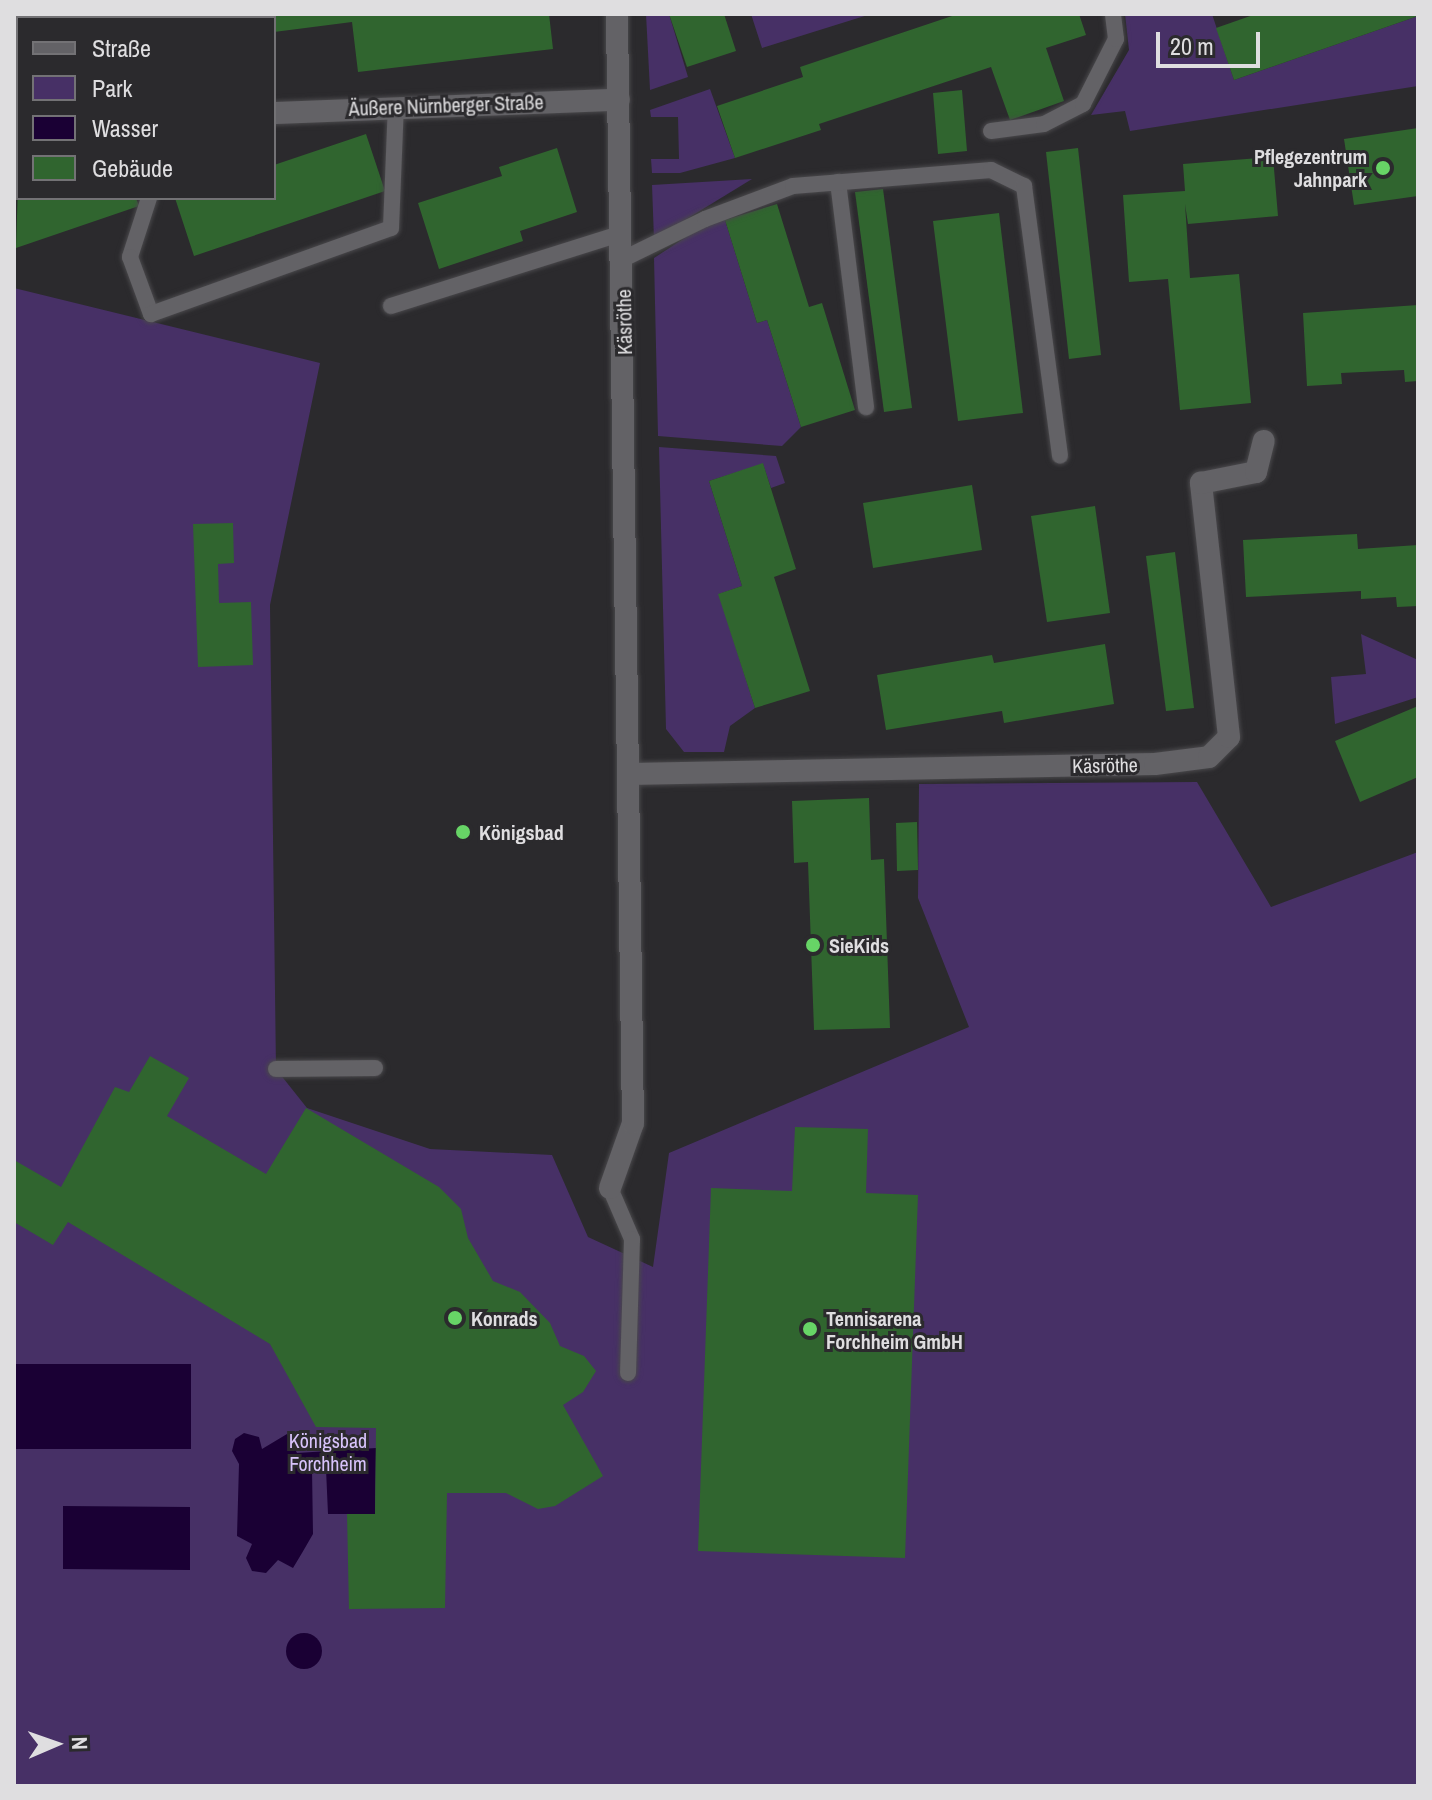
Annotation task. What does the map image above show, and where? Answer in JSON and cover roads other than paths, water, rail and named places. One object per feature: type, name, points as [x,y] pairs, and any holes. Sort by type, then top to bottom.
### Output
[{"type":"street","name":"Käsröthe","points":[[610,1188],[633,1123],[623,259],[617,14]]},
{"type":"street","name":"Äußere Nürnberger Straße","points":[[276,113],[619,100]]},
{"type":"street","name":"Käsröthe","points":[[629,774],[1155,764],[1209,757],[1229,737],[1201,483],[1256,472],[1264,441]]},
{"type":"lane","points":[[991,131],[1044,124],[1083,104],[1116,39],[1113,14]]},
{"type":"lane","points":[[148,200],[130,257],[151,314],[391,228],[396,106]]},
{"type":"lane","points":[[623,259],[705,219],[793,186],[991,170],[1024,186],[1060,456]]},
{"type":"lane","points":[[838,182],[866,407]]},
{"type":"lane","points":[[391,306],[622,233]]},
{"type":"lane","points":[[276,1069],[375,1068]]},
{"type":"lane","points":[[610,1188],[632,1239],[628,1373]]},
{"type":"water","points":[[14,1364],[191,1364],[191,1449],[14,1449]]},
{"type":"water","points":[[244,1433],[259,1437],[262,1449],[287,1434],[297,1453],[376,1448],[375,1514],[328,1514],[326,1469],[312,1469],[313,1534],[302,1553],[293,1568],[278,1560],[266,1573],[252,1571],[246,1558],[252,1544],[237,1536],[239,1464],[232,1451],[235,1439]]},
{"type":"water","points":[[63,1506],[190,1507],[190,1570],[63,1569]]},
{"type":"water","points":[[304,1633],[317,1638],[322,1651],[317,1664],[304,1669],[291,1664],[286,1651],[291,1638]]},
{"type":"place","name":"Pflegezentrum Jahnpark","points":[[1383,168]]},
{"type":"place","name":"Königsbad","points":[[463,832]]},
{"type":"place","name":"SieKids","points":[[813,945]]},
{"type":"place","name":"Konrads","points":[[455,1318]]},
{"type":"place","name":"Tennisarena Forchheim GmbH","points":[[810,1329]]},
{"type":"park label","name":"Königsbad Forchheim","points":[[328,1452]]}]
